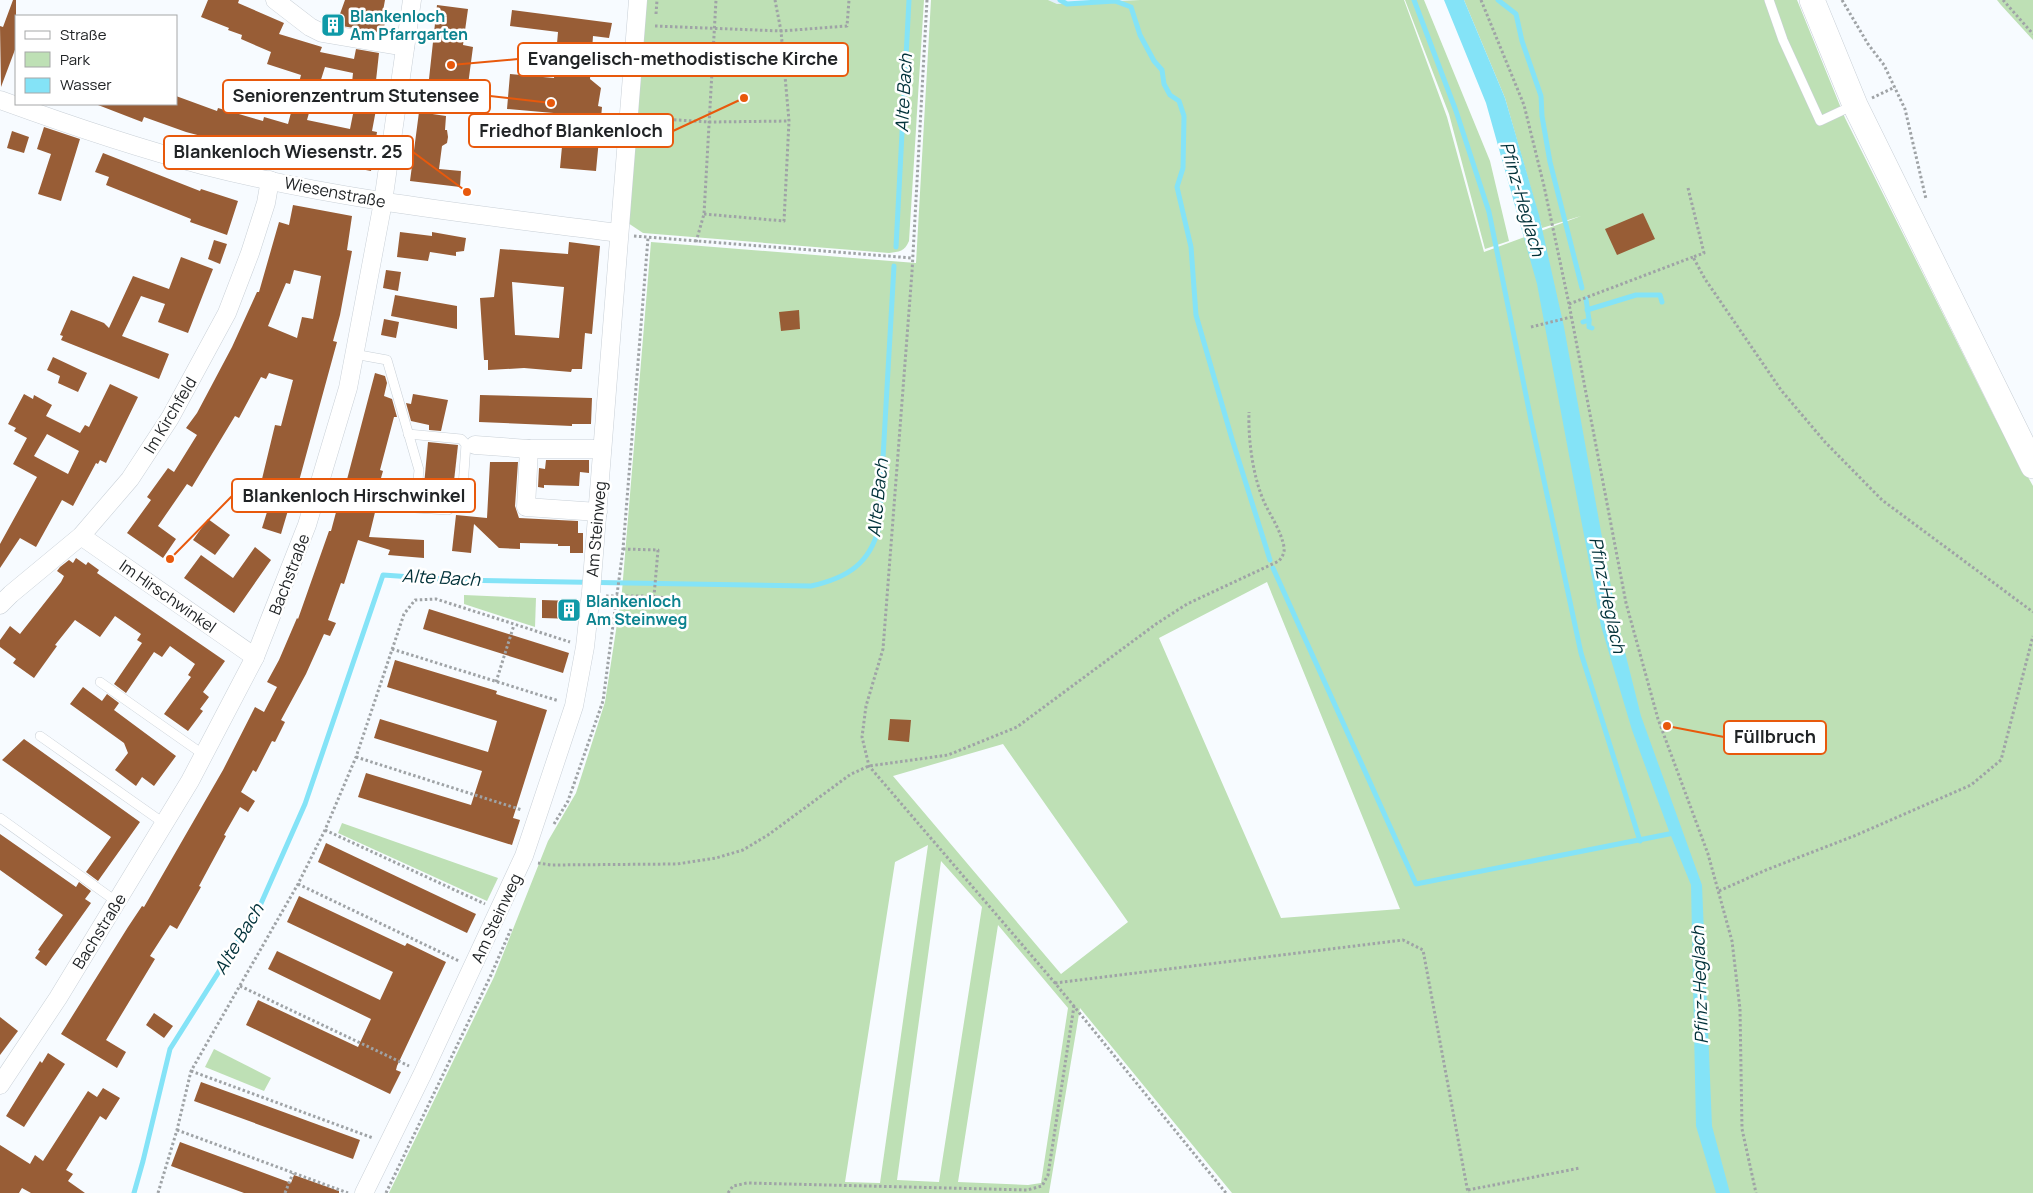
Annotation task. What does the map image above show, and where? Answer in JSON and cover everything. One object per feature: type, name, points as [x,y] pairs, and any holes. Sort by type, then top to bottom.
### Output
[{"type":"main road","points":[[1812,0],[1855,105],[2033,466]]},
{"type":"street","points":[[275,0],[310,27],[322,33],[405,47]]},
{"type":"street","name":"Bachstraße","points":[[0,1085],[58,998],[118,902],[204,755],[255,657],[314,507],[348,388],[383,202],[412,0]]},
{"type":"street","name":"Am Steinweg","points":[[364,1193],[473,968],[524,856],[540,815],[574,706],[585,647],[592,584],[638,0]]},
{"type":"street","name":"Wiesenstraße","points":[[0,100],[77,128],[202,165],[270,180],[383,202],[619,233]]},
{"type":"street","name":"Im Kirchfeld","points":[[0,605],[81,536],[130,479],[170,418],[228,313],[250,253],[270,180]]},
{"type":"street","points":[[470,445],[529,449],[602,449]]},
{"type":"street","points":[[529,449],[526,508],[598,512]]},
{"type":"street","name":"Im Hirschwinkel","points":[[81,536],[255,657]]},
{"type":"lane","points":[[1769,0],[1783,40],[1820,121],[1855,105]]},
{"type":"lane","points":[[354,354],[387,360],[408,434],[419,470],[415,508],[448,510],[462,501],[470,445],[461,439],[408,434]]},
{"type":"lane","points":[[100,682],[204,755]]},
{"type":"lane","points":[[40,736],[165,824]]},
{"type":"lane","points":[[0,818],[118,902]]},
{"type":"path","points":[[654,35],[657,0]]},
{"type":"path","points":[[696,242],[704,214],[716,0]]},
{"type":"path","points":[[704,214],[784,221],[790,121],[781,31],[775,0]]},
{"type":"path","points":[[655,26],[781,31],[847,26],[849,0]]},
{"type":"path","points":[[927,0],[912,272],[883,649],[866,706],[862,737],[869,766],[1055,983],[1226,1193]]},
{"type":"path","points":[[1481,0],[1524,106],[1555,232],[1626,603],[1658,720],[1708,854],[1733,951],[1740,1009],[1742,1129],[1756,1193]]},
{"type":"path","points":[[1842,0],[1868,44],[1884,65],[1905,109],[1926,200]]},
{"type":"path","points":[[2003,0],[2033,34]]},
{"type":"path","points":[[648,109],[647,118],[709,122],[790,121]]},
{"type":"path","points":[[1569,304],[1704,253],[1688,188]]},
{"type":"path","points":[[665,598],[654,593],[617,597],[623,549],[648,238],[912,258]]},
{"type":"path","points":[[1693,257],[1705,279],[1781,390],[1825,442],[1882,500],[2033,612]]},
{"type":"path","points":[[1531,327],[1571,317]]},
{"type":"path","points":[[524,856],[538,863],[551,865],[677,864],[716,858],[742,850],[768,834],[851,774],[869,766],[948,755],[1017,726],[1171,614],[1218,588],[1279,561],[1283,556],[1284,548],[1277,526],[1264,502],[1254,467],[1248,430],[1249,412]]},
{"type":"path","points":[[623,549],[658,550],[654,593]]},
{"type":"path","points":[[158,1193],[177,1130],[191,1071],[298,884],[325,830],[356,757],[404,614],[415,600],[436,599],[585,647]]},
{"type":"path","points":[[496,682],[514,624]]},
{"type":"path","points":[[1719,891],[1766,870],[1854,836],[1971,785],[2000,760],[2033,636]]},
{"type":"path","points":[[392,649],[574,706]]},
{"type":"path","points":[[356,757],[540,815]]},
{"type":"path","points":[[325,830],[499,911]]},
{"type":"path","points":[[298,884],[473,968]]},
{"type":"path","points":[[1055,983],[1403,940],[1423,950],[1468,1191],[1580,1168]]},
{"type":"path","points":[[240,986],[423,1073]]},
{"type":"path","points":[[728,1193],[733,1186],[747,1183],[1027,1190],[1042,1186],[1048,1174],[1074,1006]]},
{"type":"path","points":[[191,1071],[388,1143]]},
{"type":"path","points":[[177,1130],[348,1193]]},
{"type":"path","points":[[285,1193],[293,1173]]},
{"type":"shaded area","points":[[1048,0],[1140,0],[1057,4]]},
{"type":"green space","points":[[646,0],[924,0],[909,241],[906,247],[889,253],[643,233],[628,223]]},
{"type":"green space","points":[[931,0],[1048,0],[1057,4],[1140,0],[1404,0],[1447,117],[1484,252],[1581,216],[1542,228],[1505,98],[1464,0],[1797,0],[1845,118],[1995,418],[2033,486],[2033,1193],[1232,1193],[1080,1008],[1049,1193],[389,1193],[494,977],[548,841],[576,793],[605,702],[622,591],[651,242],[916,263]],"holes":[[[1267,582],[1400,909],[1281,918],[1159,638]],[[1003,744],[1128,922],[1061,974],[893,776]],[[928,845],[880,1183],[845,1182],[895,862]],[[941,861],[982,907],[939,1182],[897,1180]],[[998,925],[1068,1008],[1041,1183],[1028,1185],[958,1182]]]},
{"type":"green space","points":[[1405,0],[1424,0],[1490,161],[1509,241],[1485,249],[1449,114]]},
{"type":"green space","points":[[1997,0],[2033,0],[2033,40],[2001,5]]},
{"type":"green space","points":[[464,595],[536,598],[535,627],[464,604]]},
{"type":"green space","points":[[342,823],[498,878],[487,901],[338,833]]},
{"type":"green space","points":[[214,1049],[271,1078],[264,1091],[205,1067]]},
{"type":"water","name":"Pfinz-Heglach","points":[[1444,0],[1464,0],[1505,98],[1539,215],[1564,327],[1617,620],[1641,716],[1702,885],[1712,1126],[1730,1193],[1716,1193],[1696,1126],[1691,885],[1632,730],[1601,626],[1537,284],[1486,103]]},
{"type":"building","points":[[13,0],[16,0],[15,50],[1,87],[0,26],[3,27]]},
{"type":"building","points":[[208,0],[239,0],[238,3],[284,23],[279,34],[322,47],[320,52],[354,59],[356,49],[379,53],[374,99],[378,99],[372,131],[377,132],[371,171],[302,158],[240,140],[239,146],[186,132],[144,117],[142,122],[98,105],[178,105],[178,97],[217,111],[218,108],[263,121],[264,117],[288,124],[301,75],[267,64],[271,52],[241,39],[242,35],[228,30],[229,28],[201,17]],"holes":[[[325,67],[353,73],[352,83],[359,84],[350,129],[307,120],[316,88],[318,89]]]},
{"type":"building","points":[[345,0],[385,0],[383,11],[387,12],[383,33],[336,25]]},
{"type":"building","points":[[437,5],[468,9],[463,45],[473,47],[468,85],[429,79]]},
{"type":"building","points":[[512,10],[612,23],[609,38],[593,36],[590,79],[601,88],[598,106],[602,107],[596,171],[560,168],[565,114],[507,109],[510,74],[554,78],[558,32],[510,26]]},
{"type":"building","points":[[419,112],[446,116],[445,130],[447,130],[448,137],[447,143],[442,146],[439,169],[461,171],[460,187],[410,181]]},
{"type":"building","points":[[44,127],[80,139],[61,201],[38,194],[51,154],[37,149]]},
{"type":"building","points":[[12,131],[29,137],[24,153],[7,148]]},
{"type":"building","points":[[103,153],[200,191],[201,189],[238,201],[227,235],[190,222],[191,219],[106,185],[109,177],[95,172]]},
{"type":"building","points":[[293,205],[352,216],[347,250],[352,251],[333,341],[337,342],[299,481],[297,480],[281,534],[262,528],[267,512],[255,508],[275,425],[281,426],[293,380],[269,373],[266,379],[261,377],[239,418],[235,416],[192,487],[187,484],[158,526],[176,539],[163,558],[127,533],[151,500],[147,497],[168,468],[174,472],[197,435],[186,428],[197,413],[232,347],[257,292],[259,292],[279,222],[289,225]],"holes":[[[294,270],[321,276],[313,319],[302,317],[297,338],[268,326],[286,283],[290,284]]]},
{"type":"building","points":[[1643,213],[1655,239],[1617,255],[1605,229]]},
{"type":"building","points":[[400,232],[432,236],[432,232],[466,238],[464,251],[456,252],[456,256],[430,252],[428,261],[397,257]]},
{"type":"building","points":[[214,240],[227,244],[220,264],[208,259]]},
{"type":"building","points":[[569,242],[600,246],[592,334],[585,333],[582,369],[572,369],[571,372],[524,368],[488,370],[488,360],[484,360],[480,298],[494,297],[500,249],[568,254]],"holes":[[[512,282],[564,287],[559,338],[515,335]]]},
{"type":"building","points":[[181,257],[213,269],[188,333],[158,322],[165,304],[141,296],[122,336],[169,354],[159,379],[61,340],[63,336],[60,335],[71,310],[104,323],[109,328],[133,276],[169,289]]},
{"type":"building","points":[[386,270],[401,272],[398,291],[383,288]]},
{"type":"building","points":[[395,295],[457,306],[457,329],[391,316]]},
{"type":"building","points":[[799,310],[800,329],[781,331],[779,312]]},
{"type":"building","points":[[384,319],[399,322],[396,338],[381,335]]},
{"type":"building","points":[[53,357],[87,373],[78,392],[58,383],[60,376],[47,370]]},
{"type":"building","points":[[375,373],[385,376],[387,383],[384,396],[392,399],[397,417],[394,417],[380,470],[383,471],[379,485],[392,488],[388,503],[378,500],[369,537],[424,540],[424,558],[388,555],[390,550],[358,540],[344,584],[341,583],[328,620],[336,623],[330,636],[324,634],[306,674],[281,720],[285,722],[275,742],[272,741],[256,772],[253,770],[241,792],[255,801],[248,812],[240,807],[199,886],[201,887],[177,929],[170,925],[150,956],[155,959],[106,1040],[126,1052],[117,1068],[61,1034],[128,927],[142,906],[144,907],[223,770],[255,707],[264,712],[277,687],[267,682],[298,619],[329,531],[331,531],[343,486],[345,487]]},
{"type":"building","points":[[110,384],[138,397],[106,463],[100,460],[98,464],[96,463],[73,506],[62,500],[36,547],[20,538],[0,568],[0,544],[37,477],[13,464],[27,438],[14,431],[16,428],[8,424],[24,394],[33,399],[34,395],[52,405],[46,416],[80,433],[85,425],[89,427]],"holes":[[[47,434],[79,451],[68,474],[34,456]]]},
{"type":"building","points":[[413,394],[448,400],[441,431],[429,430],[429,425],[411,421],[406,403],[411,404]]},
{"type":"building","points":[[480,395],[592,398],[591,424],[572,424],[572,426],[479,422]]},
{"type":"building","points":[[428,442],[458,445],[452,499],[423,496]]},
{"type":"building","points":[[546,460],[589,460],[589,473],[580,472],[579,486],[544,485],[544,488],[538,487],[539,468],[545,469]]},
{"type":"building","points":[[490,462],[518,462],[515,506],[519,518],[578,521],[578,533],[583,533],[583,553],[570,553],[570,546],[558,546],[558,544],[520,543],[520,549],[499,548],[474,524],[471,553],[452,551],[456,515],[487,518]]},
{"type":"building","points":[[208,519],[230,535],[215,555],[193,540]]},
{"type":"building","points":[[255,547],[271,560],[234,613],[184,578],[201,555],[233,578]]},
{"type":"building","points":[[76,558],[86,565],[88,562],[99,570],[97,573],[225,661],[203,692],[209,697],[200,709],[203,711],[188,731],[164,714],[191,677],[188,675],[195,664],[170,646],[162,657],[154,652],[126,693],[114,684],[142,643],[137,640],[141,634],[115,616],[100,637],[75,620],[55,645],[57,646],[34,678],[13,663],[16,659],[0,647],[0,640],[10,626],[20,634],[61,582],[64,576],[57,571],[69,560],[73,563]]},
{"type":"building","points":[[542,600],[573,601],[573,619],[542,618]]},
{"type":"building","points":[[429,609],[569,653],[563,673],[423,629]]},
{"type":"building","points":[[395,660],[497,691],[496,694],[547,710],[513,818],[520,820],[512,845],[358,797],[366,773],[471,805],[482,771],[374,738],[380,719],[488,752],[497,721],[387,687]]},
{"type":"building","points":[[83,687],[102,701],[107,694],[119,703],[114,710],[176,756],[154,786],[142,777],[136,786],[115,770],[128,753],[124,743],[70,704]]},
{"type":"building","points":[[890,719],[911,720],[909,742],[888,740]]},
{"type":"building","points":[[24,739],[140,822],[98,881],[86,872],[111,837],[2,760]]},
{"type":"building","points":[[0,834],[76,887],[79,882],[91,891],[85,899],[91,903],[46,966],[35,958],[40,951],[38,950],[63,915],[0,870]]},
{"type":"building","points":[[326,843],[476,914],[467,933],[318,862]]},
{"type":"building","points":[[299,896],[405,946],[407,943],[446,962],[397,1066],[396,1070],[401,1072],[390,1094],[246,1025],[258,1000],[358,1047],[371,1019],[268,969],[277,951],[380,1000],[393,972],[287,922]]},
{"type":"building","points":[[154,1013],[173,1026],[164,1038],[146,1025]]},
{"type":"building","points":[[0,1017],[18,1031],[0,1055]]},
{"type":"building","points":[[48,1053],[65,1064],[24,1127],[6,1116],[40,1061],[42,1063]]},
{"type":"building","points":[[201,1082],[360,1140],[353,1159],[194,1101]]},
{"type":"building","points":[[103,1088],[120,1098],[106,1120],[100,1116],[66,1170],[73,1174],[68,1181],[85,1193],[31,1193],[22,1188],[19,1193],[0,1193],[0,1145],[30,1164],[35,1155],[43,1161],[88,1091],[97,1097]]},
{"type":"building","points":[[180,1142],[291,1183],[294,1175],[339,1191],[339,1193],[244,1193],[171,1166]]},
{"type":"waterway","name":"Alte Bach","points":[[896,247],[909,0]]},
{"type":"waterway","points":[[1060,0],[1067,4],[1115,1],[1131,7],[1140,35],[1154,61],[1162,70],[1164,84],[1170,95],[1179,101],[1184,116],[1183,168],[1177,187],[1191,247],[1196,315],[1270,560]]},
{"type":"waterway","points":[[1414,0],[1456,111],[1489,212],[1581,653],[1640,841]]},
{"type":"waterway","points":[[1498,0],[1516,14],[1522,41],[1541,96],[1542,116],[1550,162],[1582,288]]},
{"type":"waterway","name":"Alte Bach","points":[[134,1193],[170,1049],[259,908],[305,804],[383,575],[456,580],[811,586],[846,574],[863,560],[870,551],[879,527],[894,266]]},
{"type":"waterway","points":[[1587,310],[1636,295],[1660,295],[1662,302]]},
{"type":"waterway","points":[[1583,322],[1589,320],[1586,299]]},
{"type":"waterway","points":[[1589,320],[1589,327],[1592,328]]},
{"type":"waterway","points":[[1273,568],[1416,884],[1674,833]]},
{"type":"place","name":"Blankenloch Am Pfarrgarten","points":[[333,25]]},
{"type":"place","name":"Evangelisch-methodistische Kirche","points":[[451,65]]},
{"type":"place","name":"Friedhof Blankenloch","points":[[744,98]]},
{"type":"place","name":"Seniorenzentrum Stutensee","points":[[551,103]]},
{"type":"place","name":"Blankenloch Wiesenstr. 25","points":[[467,192]]},
{"type":"place","name":"Blankenloch Hirschwinkel","points":[[170,559]]},
{"type":"place","name":"Blankenloch Am Steinweg","points":[[569,610]]},
{"type":"place","name":"Füllbruch","points":[[1667,726]]}]
